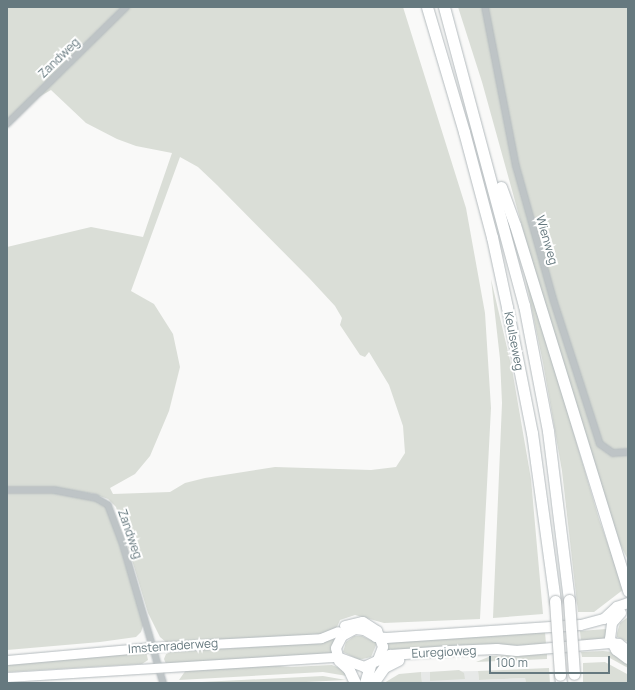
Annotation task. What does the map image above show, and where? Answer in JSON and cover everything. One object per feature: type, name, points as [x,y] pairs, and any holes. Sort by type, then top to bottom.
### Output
[{"type":"highway","name":"Keulseweg","points":[[427,7],[464,132],[501,276],[532,434],[555,601],[561,679]]},
{"type":"highway","name":"Keulseweg","points":[[444,7],[511,248],[538,374],[569,600],[575,678]]},
{"type":"highway","points":[[477,122],[515,225],[628,592]]},
{"type":"highway","points":[[619,562],[628,574]]},
{"type":"highway","points":[[373,683],[384,667],[398,660]]},
{"type":"highway","points":[[365,683],[374,663]]},
{"type":"highway","points":[[342,664],[355,683]]},
{"type":"main road","points":[[628,603],[611,618],[610,631],[614,646],[628,659]]},
{"type":"main road","points":[[611,618],[628,610]]},
{"type":"main road","name":"Euregioweg","points":[[379,634],[404,635],[581,625],[611,618]]},
{"type":"main road","points":[[338,631],[347,624],[358,622],[369,624],[379,634],[382,652],[374,663],[358,666],[342,664],[337,644],[350,630],[364,630],[379,634]]},
{"type":"main road","points":[[614,646],[619,644],[628,651]]},
{"type":"main road","name":"Euregioweg","points":[[374,663],[390,655],[496,649],[517,651],[614,646]]},
{"type":"main road","points":[[398,660],[517,651]]},
{"type":"street","name":"Zandweg","points":[[7,124],[126,7]]},
{"type":"street","name":"Wienweg","points":[[485,7],[516,166],[554,302],[600,444],[610,452],[628,452]]},
{"type":"street","name":"Zandweg","points":[[7,490],[54,490],[96,498],[108,505],[123,545],[163,683]]},
{"type":"street","name":"Imstenraderweg","points":[[7,660],[152,647],[321,638],[338,631]]},
{"type":"street","name":"Imstenraderweg","points":[[7,677],[321,660],[342,664]]},
{"type":"shaded area","points":[[7,7],[403,7],[466,208],[485,313],[491,408],[480,619],[384,623],[355,615],[340,620],[337,627],[324,634],[167,643],[160,637],[148,613],[116,507],[108,499],[94,494],[55,488],[7,488],[7,247],[91,227],[143,237],[172,153],[136,146],[117,139],[86,123],[51,90],[37,98],[7,127]],"holes":[[[180,157],[198,167],[335,306],[342,318],[340,325],[360,355],[365,357],[369,352],[389,385],[403,426],[405,453],[396,467],[371,470],[275,467],[205,478],[185,483],[170,492],[113,494],[110,488],[135,474],[150,456],[169,411],[180,367],[173,334],[154,304],[131,291]]]},
{"type":"shaded area","points":[[458,7],[628,7],[628,560],[618,540],[548,320],[482,82]]},
{"type":"shaded area","points":[[518,243],[599,519],[624,589],[594,612],[578,612],[562,471],[543,363]]},
{"type":"shaded area","points":[[491,279],[512,369],[531,479],[543,614],[493,618],[502,403],[500,359]]},
{"type":"shaded area","points":[[7,492],[54,492],[100,502],[106,507],[114,526],[144,623],[141,632],[136,637],[100,642],[7,650]]},
{"type":"shaded area","points":[[628,617],[628,642],[617,637],[617,633],[620,623]]},
{"type":"shaded area","points":[[606,629],[608,639],[581,642],[580,631]]},
{"type":"shaded area","points":[[545,632],[546,644],[386,651],[387,642]]},
{"type":"shaded area","points":[[354,636],[362,636],[377,643],[371,657],[359,660],[343,652],[346,642]]},
{"type":"shaded area","points":[[334,638],[334,653],[166,664],[164,659],[166,654],[171,652],[267,646]]},
{"type":"shaded area","points":[[146,651],[148,660],[142,664],[7,672],[7,662]]},
{"type":"shaded area","points":[[581,652],[613,652],[628,661],[628,668],[608,657],[582,657]]},
{"type":"shaded area","points":[[547,654],[547,659],[476,662],[491,656]]},
{"type":"shaded area","points":[[605,662],[627,674],[627,683],[583,683],[583,663]]},
{"type":"shaded area","points":[[269,665],[291,667],[332,665],[344,670],[347,676],[323,672],[179,680],[186,670]]},
{"type":"shaded area","points":[[549,668],[550,683],[526,683],[525,678],[479,680],[478,671]]},
{"type":"shaded area","points":[[459,670],[464,673],[465,679],[430,681],[430,672]]},
{"type":"shaded area","points":[[478,671],[479,680],[525,678],[526,683],[422,683],[421,672]]},
{"type":"shaded area","points":[[421,672],[422,683],[384,683],[399,674]]},
{"type":"shaded area","points":[[323,676],[346,680],[286,683],[182,683]]}]
